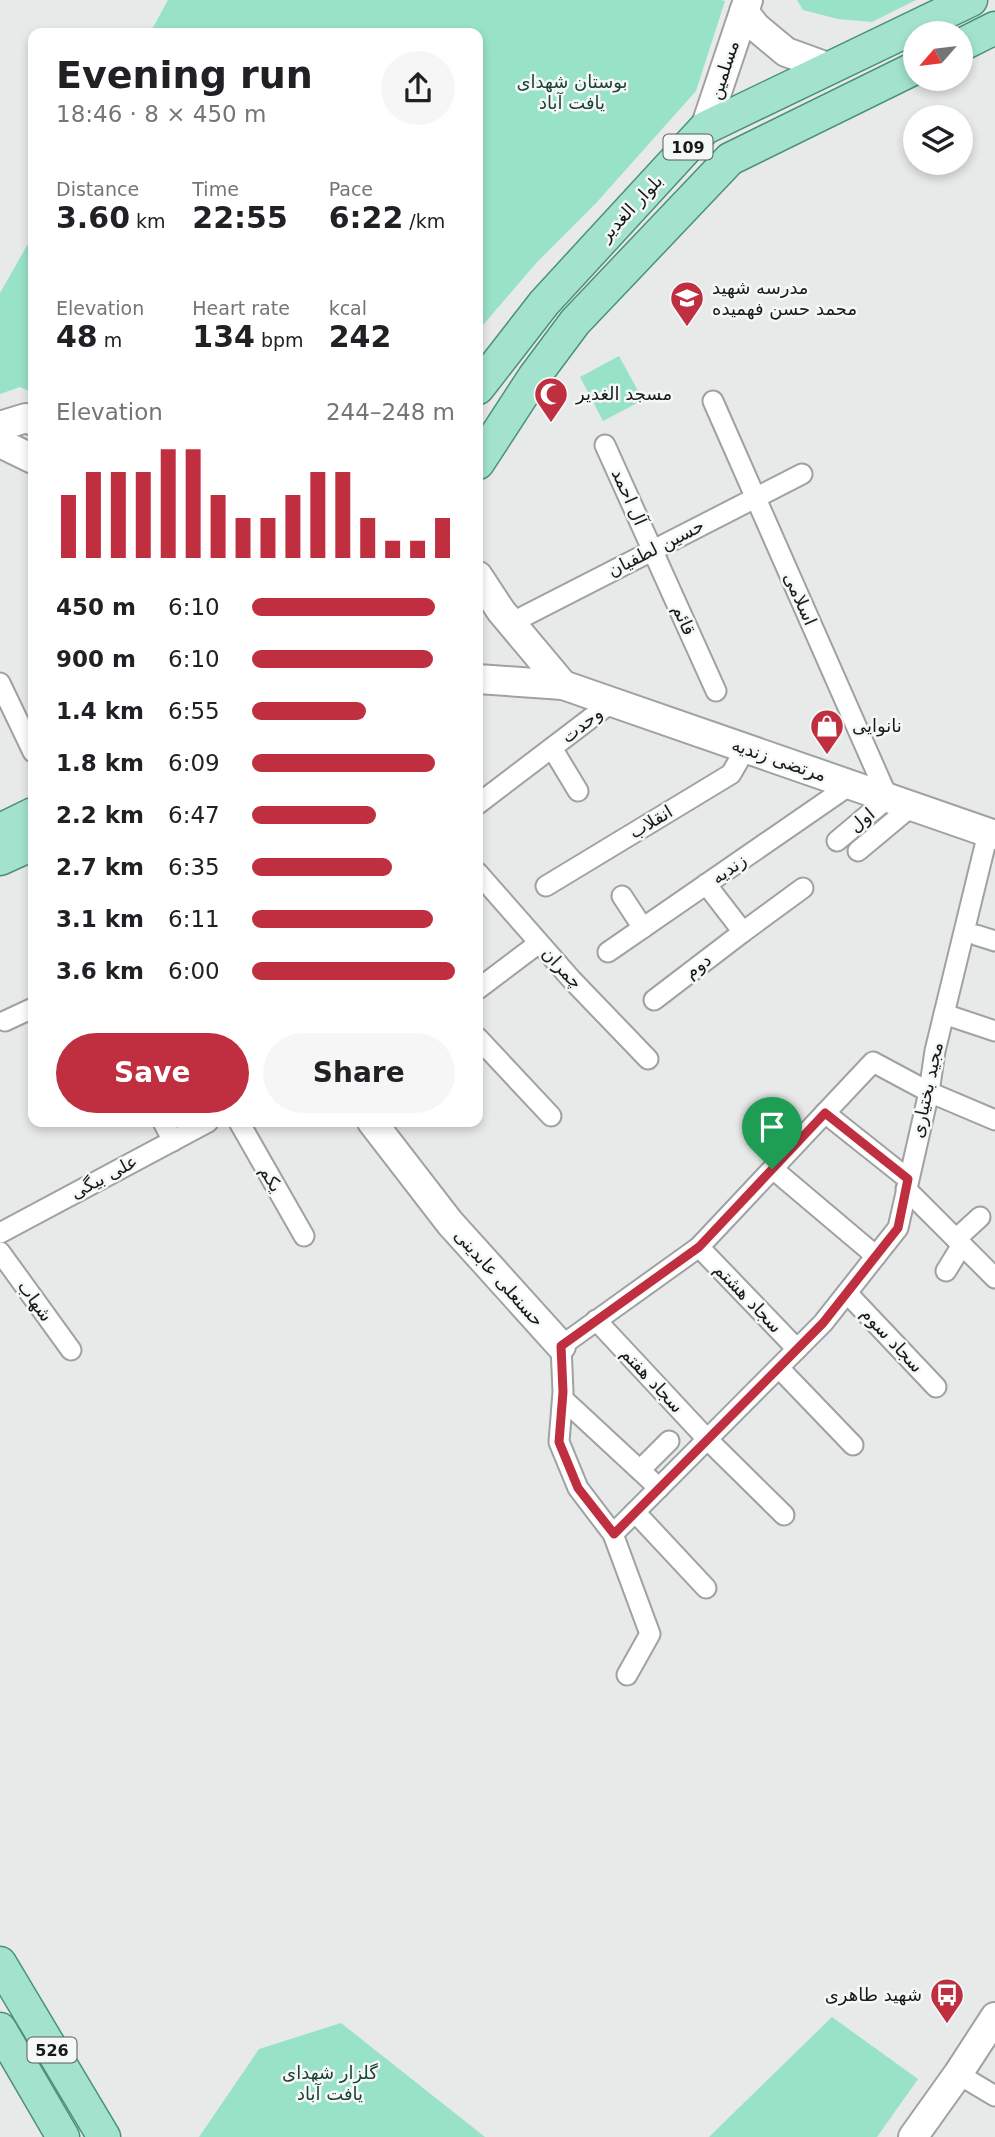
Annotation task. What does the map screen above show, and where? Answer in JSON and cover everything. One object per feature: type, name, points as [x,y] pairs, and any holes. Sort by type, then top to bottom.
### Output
[{"type":"main road","name":"بلوار الغدیر","points":[[483,382],[544,303],[705,128],[971,0]]},
{"type":"main road","name":"مسلمین","points":[[746,6],[756,27],[786,52],[830,68]]},
{"type":"main road","name":"مسلمین","points":[[705,128],[746,6]]},
{"type":"main road","points":[[973,39],[995,28]]},
{"type":"main road","name":"109","points":[[483,444],[575,322],[730,159],[903,74]]},
{"type":"main road","points":[[0,426],[28,419]]},
{"type":"main road","points":[[0,443],[28,457]]},
{"type":"main road","points":[[483,583],[511,623],[563,685]]},
{"type":"main road","name":"مرتضی زندیه","points":[[483,679],[563,685],[849,785],[993,832]]},
{"type":"main road","points":[[0,830],[28,816]]},
{"type":"main road","points":[[0,859],[28,846]]},
{"type":"main road","name":"حسنعلی عابدینی","points":[[376,1127],[450,1223],[561,1346]]},
{"type":"main road","name":"526","points":[[0,1963],[104,2137]]},
{"type":"main road","points":[[913,2137],[995,2017]]},
{"type":"main road","name":"526","points":[[0,2029],[63,2137]]},
{"type":"street","name":"اسلامی","points":[[713,401],[900,802]]},
{"type":"street","name":"آل احمد","points":[[605,445],[652,550]]},
{"type":"street","name":"حسین لطفیان","points":[[511,623],[802,474]]},
{"type":"street","name":"قائم","points":[[652,550],[716,691]]},
{"type":"street","points":[[0,683],[28,742]]},
{"type":"street","name":"وحدت","points":[[483,800],[612,702]]},
{"type":"street","name":"وحدت","points":[[552,748],[578,791]]},
{"type":"street","name":"انقلاب","points":[[546,886],[731,774],[746,748]]},
{"type":"street","name":"زندیه","points":[[608,952],[849,785]]},
{"type":"street","name":"اول","points":[[837,841],[900,802]]},
{"type":"street","points":[[858,851],[900,802]]},
{"type":"street","name":"مجید بختیاری","points":[[614,1534],[823,1323],[898,1228],[944,1014],[993,832]]},
{"type":"street","name":"چمران","points":[[483,879],[648,1059]]},
{"type":"street","points":[[706,884],[743,932]]},
{"type":"street","name":"دوم","points":[[654,1000],[803,888]]},
{"type":"street","points":[[622,896],[643,928]]},
{"type":"street","points":[[976,935],[995,941]]},
{"type":"street","points":[[483,985],[539,943]]},
{"type":"street","points":[[5,1021],[28,1010]]},
{"type":"street","points":[[944,1014],[995,1031]]},
{"type":"street","points":[[483,1043],[551,1115]]},
{"type":"street","points":[[627,1675],[650,1634],[614,1534],[578,1488],[559,1442],[563,1399],[561,1346],[699,1247],[873,1062],[929,1092],[995,1120]]},
{"type":"street","points":[[825,1113],[907,1184],[995,1278]]},
{"type":"street","points":[[166,1127],[173,1140]]},
{"type":"street","name":"علی بیگی","points":[[0,1233],[198,1127]]},
{"type":"street","name":"یکم","points":[[242,1127],[304,1236]]},
{"type":"street","points":[[772,1169],[876,1256]]},
{"type":"street","points":[[946,1271],[959,1242],[980,1217]]},
{"type":"street","name":"سجاد هشتم","points":[[699,1247],[797,1349]]},
{"type":"street","name":"شهاب","points":[[0,1252],[71,1350]]},
{"type":"street","name":"سجاد سوم","points":[[847,1293],[936,1387]]},
{"type":"street","name":"سجاد هفتم","points":[[596,1320],[707,1439],[785,1515]]},
{"type":"street","points":[[779,1368],[853,1445]]},
{"type":"street","points":[[563,1399],[659,1488]]},
{"type":"street","points":[[640,1470],[669,1441]]},
{"type":"street","points":[[635,1512],[706,1588]]},
{"type":"street","points":[[958,2074],[995,2096]]},
{"type":"green space","name":"بوستان شهدای یافت آباد","points":[[168,0],[725,1],[696,91],[597,202],[537,262],[483,325],[483,28],[153,28]]},
{"type":"green space","points":[[797,0],[916,0],[872,22],[838,19],[803,10]]},
{"type":"green space","points":[[28,244],[28,391],[20,387],[0,394],[0,293]]},
{"type":"green space","points":[[619,356],[643,400],[603,421],[580,377]]},
{"type":"green space","points":[[832,2017],[918,2079],[877,2137],[709,2137]]},
{"type":"green space","name":"گلزار شهدای یافت آباد","points":[[341,2023],[485,2137],[199,2137],[259,2049]]},
{"type":"place","name":"مدرسه شهید محمد حسن فهمیده","points":[[687,328]]},
{"type":"place","name":"مسجد الغدیر","points":[[551,424]]},
{"type":"place","name":"نانوایی","points":[[827,756]]},
{"type":"place","name":"شهید طاهری","points":[[947,2025]]},
{"type":"route","points":[[825,1113],[908,1179],[898,1228],[823,1323],[614,1534],[578,1488],[559,1442],[563,1392],[561,1346],[699,1247],[772,1169],[825,1113]]}]
